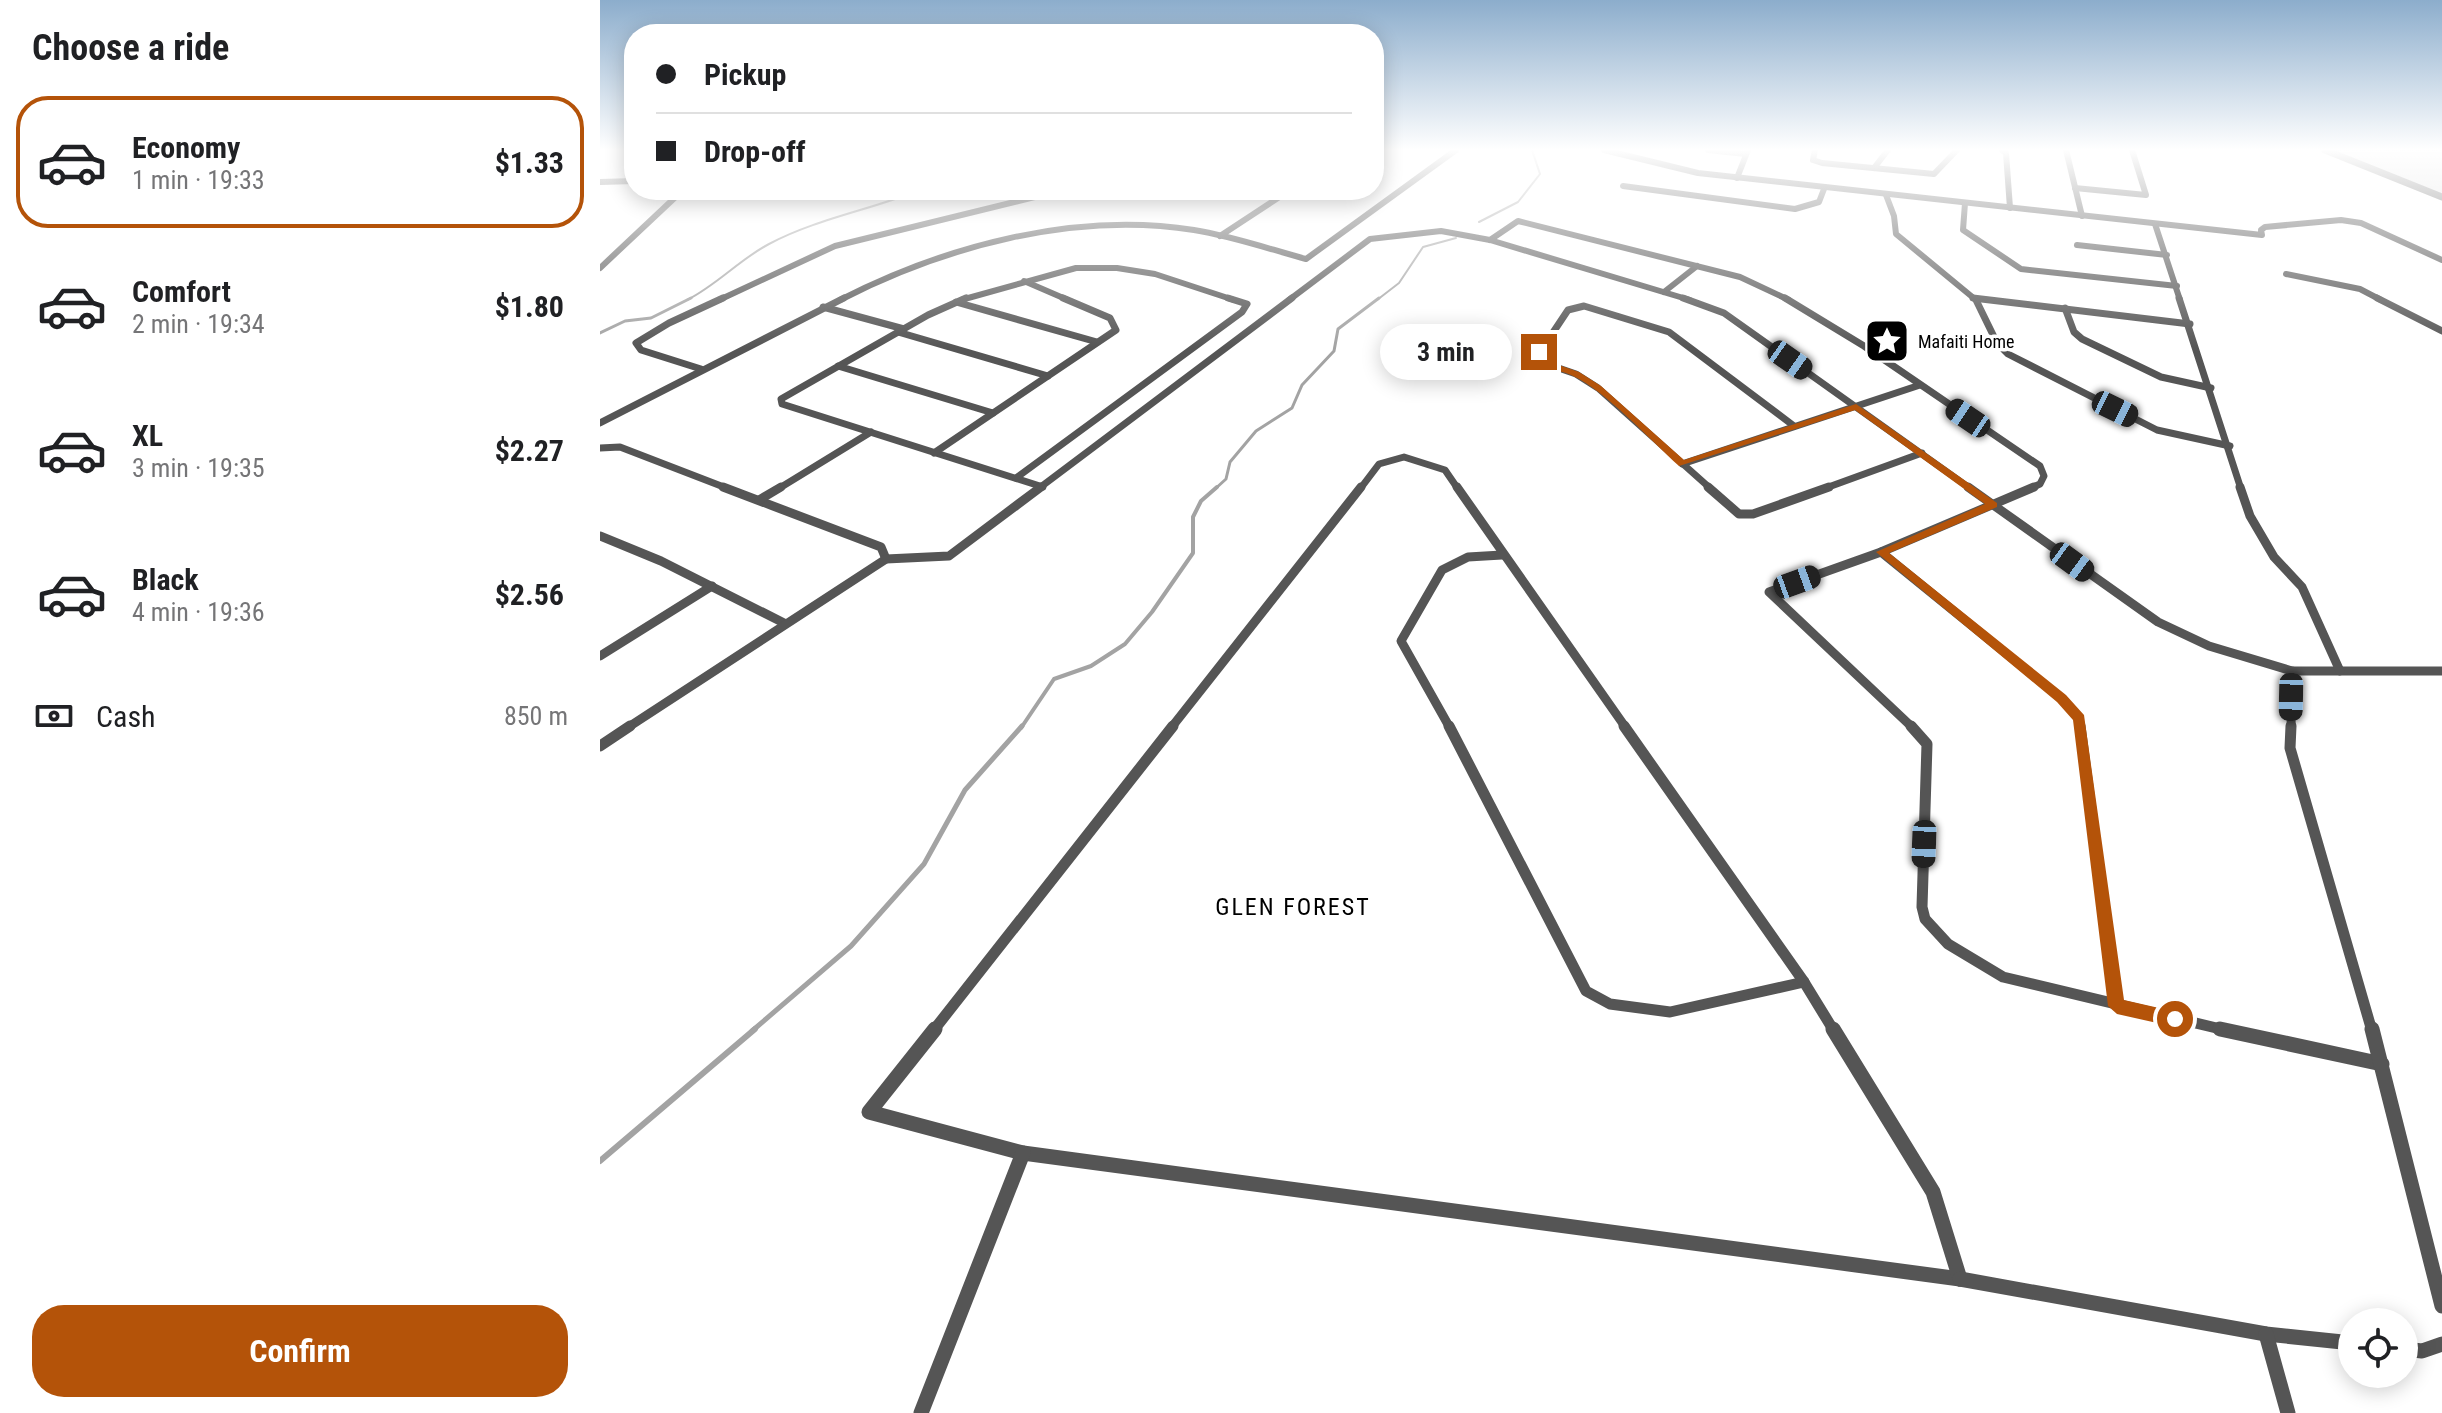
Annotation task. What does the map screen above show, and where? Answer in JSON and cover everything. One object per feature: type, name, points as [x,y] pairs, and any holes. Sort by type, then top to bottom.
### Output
[{"type":"street","points":[[600,268],[655,216]]},
{"type":"street","points":[[701,369],[641,350],[636,343],[669,323],[855,239],[953,216]]},
{"type":"street","points":[[1220,236],[1251,216]]},
{"type":"street","points":[[600,423],[823,307],[881,279],[930,261],[1075,225],[1165,227],[1220,236],[1306,259],[1365,216]]},
{"type":"street","points":[[1894,216],[1896,234],[1976,300],[1997,343],[2008,354],[2157,430],[2230,446]]},
{"type":"street","points":[[1964,216],[1963,230],[2014,267],[2177,286]]},
{"type":"street","points":[[2082,216],[2262,235],[2261,230],[2265,227],[2353,221],[2442,260]]},
{"type":"street","points":[[1490,240],[1518,221],[1697,266],[1771,289],[1864,346],[2040,466],[2044,476],[2040,484],[1881,552],[1769,592],[1918,732],[1927,744],[1922,907],[1925,919],[1948,944],[2003,977],[2117,1006],[2382,1064]]},
{"type":"street","points":[[2155,224],[2230,446],[2250,516],[2274,557],[2302,587],[2340,671]]},
{"type":"street","points":[[600,746],[886,559],[949,556],[1370,239],[1441,231],[1490,240],[1724,313],[2158,622],[2209,646],[2292,671],[2442,671]]},
{"type":"street","points":[[2077,245],[2167,255]]},
{"type":"street","points":[[1664,292],[1697,266]]},
{"type":"street","points":[[1016,478],[1242,312],[1247,304],[1155,274],[1117,268],[1076,268],[956,302],[784,395],[780,402],[791,409],[1043,487]]},
{"type":"street","points":[[2286,274],[2365,291],[2442,331]]},
{"type":"street","points":[[934,453],[1116,330],[1110,318],[1023,281]]},
{"type":"street","points":[[1976,300],[2190,324]]},
{"type":"street","points":[[956,302],[1097,342]]},
{"type":"street","points":[[1794,426],[1669,332],[1584,306],[1570,309],[1539,352],[1539,360],[1576,374],[1598,388],[1738,514],[1746,515],[1922,453]]},
{"type":"street","points":[[823,307],[1048,376]]},
{"type":"street","points":[[2065,308],[2074,332],[2082,339],[2161,377],[2211,388]]},
{"type":"street","points":[[838,366],[993,413]]},
{"type":"street","points":[[1682,464],[1920,385]]},
{"type":"street","points":[[759,500],[871,432]]},
{"type":"street","points":[[600,448],[620,447],[881,547],[886,559]]},
{"type":"street","points":[[1960,1279],[1933,1192],[1804,982],[1445,470],[1420,458],[1395,455],[1379,464],[869,1112],[1023,1153],[1960,1279],[2266,1334],[2338,1342]]},
{"type":"street","points":[[600,536],[712,586],[784,623]]},
{"type":"street","points":[[1881,552],[2062,699],[2079,719],[2117,1006]]},
{"type":"street","points":[[1502,555],[1468,557],[1442,570],[1401,641],[1448,723],[1586,991],[1610,1004],[1670,1012],[1804,982]]},
{"type":"street","points":[[600,656],[712,586]]},
{"type":"street","points":[[600,642],[613,648]]},
{"type":"street","points":[[2292,671],[2290,748],[2382,1064],[2442,1306]]},
{"type":"street","points":[[921,1413],[1023,1153]]},
{"type":"street","points":[[2266,1334],[2288,1413]]},
{"type":"street","points":[[2418,1351],[2442,1344]]},
{"type":"waterway","points":[[687,300],[758,250],[787,235],[840,216]]},
{"type":"waterway","points":[[1479,222],[1491,216]]},
{"type":"waterway","points":[[1377,300],[1399,283],[1423,247],[1456,238]]},
{"type":"waterway","points":[[687,300],[691,298]]},
{"type":"waterway","points":[[1215,489],[1226,479],[1230,462],[1256,431],[1292,408],[1302,385],[1334,351],[1338,329],[1379,298]]},
{"type":"waterway","points":[[600,333],[625,321],[651,318],[687,300]]},
{"type":"waterway","points":[[1021,728],[1054,679],[1091,666],[1125,644],[1152,612],[1193,553],[1193,517],[1201,501],[1217,487]]},
{"type":"waterway","points":[[752,1031],[851,946],[924,864],[965,790],[1022,726]]},
{"type":"waterway","points":[[600,1161],[755,1029]]},
{"type":"place","name":"Mafaiti Home","points":[[1887,341]]},
{"type":"district","name":"GLEN FOREST","points":[[1293,907]]},
{"type":"route","points":[[1539,352],[1541,362],[1576,374],[1598,388],[1682,464],[1856,407],[1993,505],[1881,552],[2062,699],[2079,719],[2117,1006],[2175,1019]]}]
